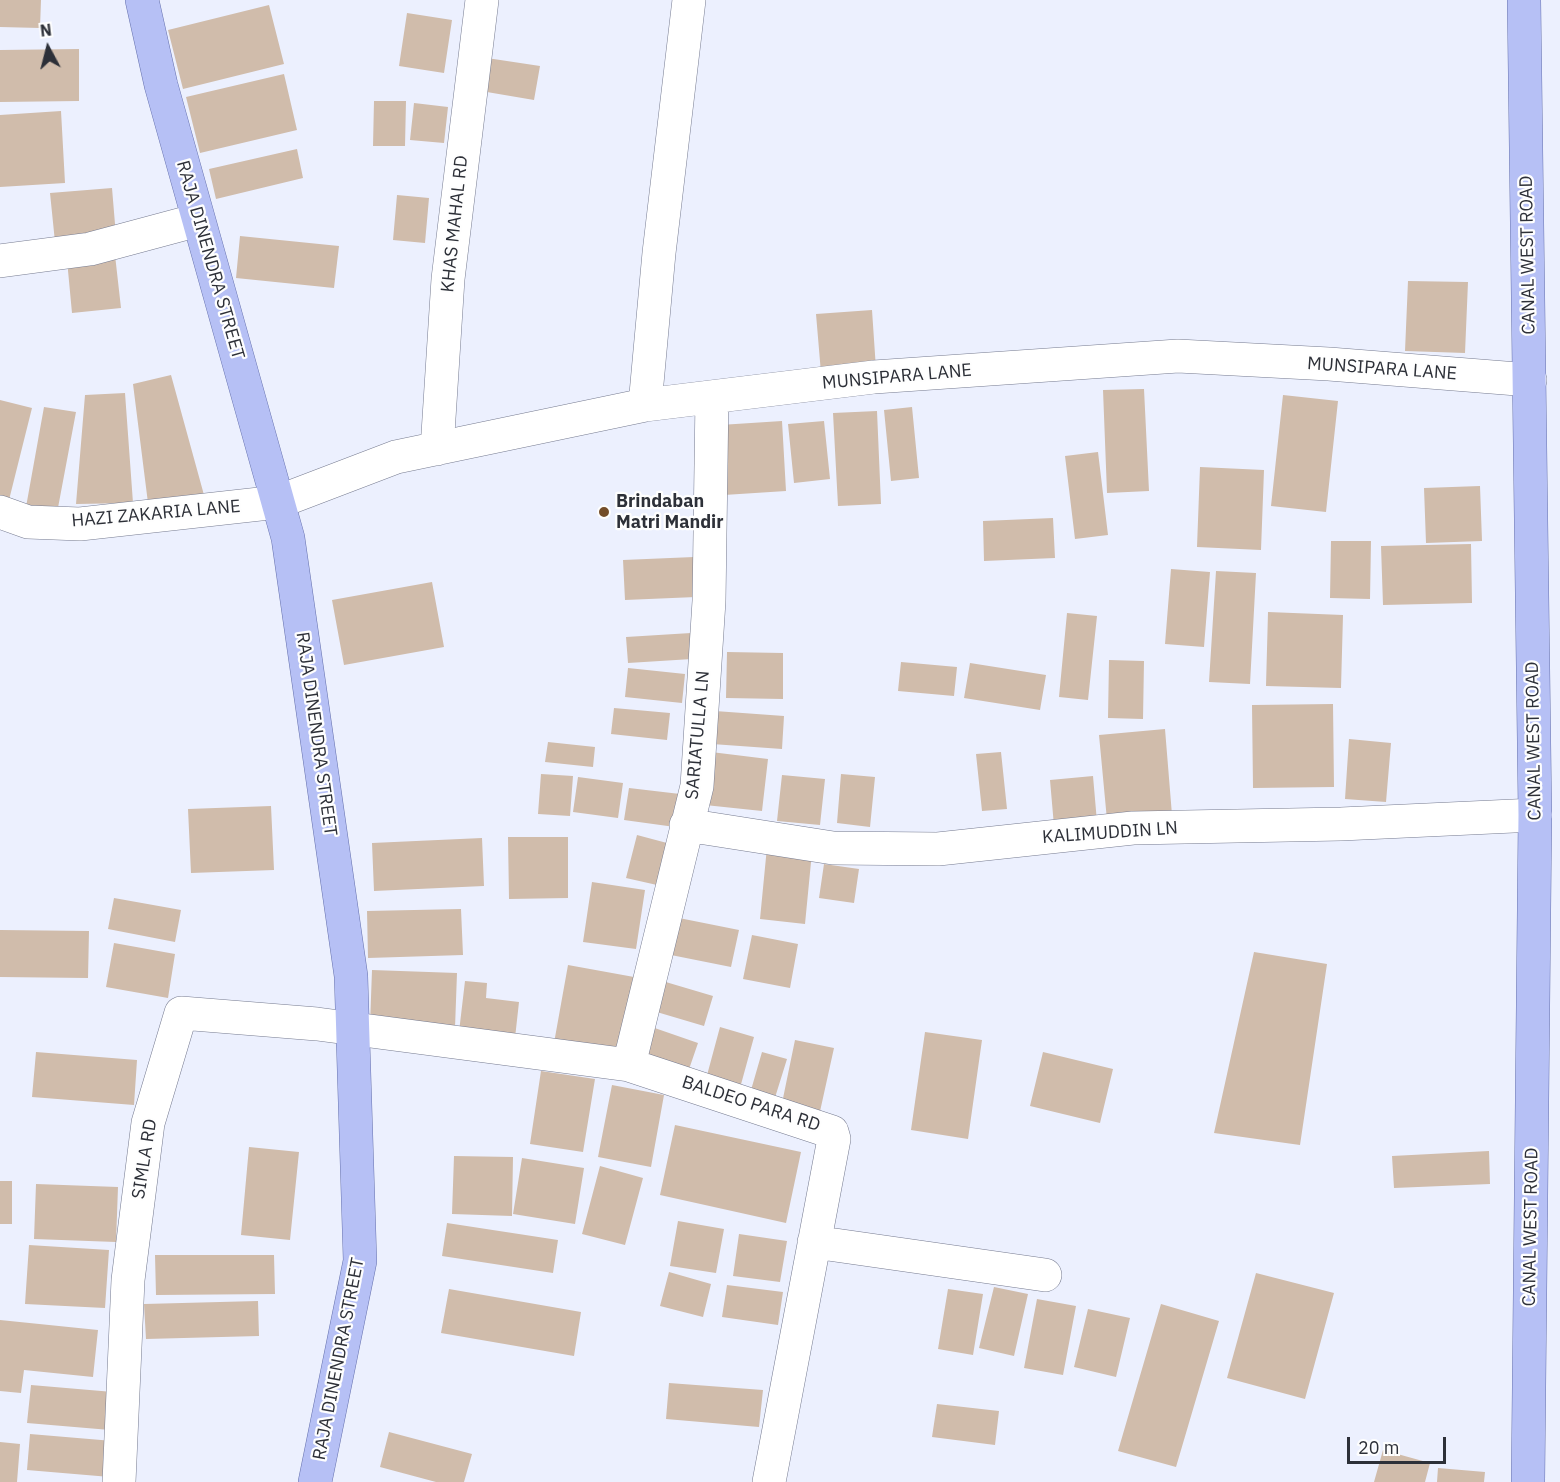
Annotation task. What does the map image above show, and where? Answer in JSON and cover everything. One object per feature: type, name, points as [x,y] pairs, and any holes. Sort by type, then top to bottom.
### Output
[{"type":"main road","name":"RAJA DINENDRA STREET","points":[[141,0],[161,85],[288,538],[349,964],[360,1261],[315,1482]]},
{"type":"main road","name":"CANAL WEST ROAD","points":[[1524,0],[1535,815],[1528,1482]]},
{"type":"street","name":"KHAS MAHAL RD","points":[[437,449],[448,279],[482,0]]},
{"type":"street","points":[[645,405],[659,253],[689,0]]},
{"type":"street","points":[[0,261],[90,249],[198,220]]},
{"type":"street","name":"MUNSIPARA LANE","points":[[278,502],[396,457],[645,405],[874,377],[1178,356],[1329,364],[1530,380]]},
{"type":"street","name":"SARIATULLA LN","points":[[629,1065],[697,786],[709,601],[712,397]]},
{"type":"street","name":"HAZI ZAKARIA LANE","points":[[0,512],[28,522],[80,524],[278,502]]},
{"type":"street","name":"KALIMUDDIN LN","points":[[687,825],[833,848],[938,849],[1133,828],[1341,824],[1535,815]]},
{"type":"street","name":"SIMLA RD","points":[[119,1482],[128,1280],[148,1123],[181,1013],[317,1024],[353,1030]]},
{"type":"street","name":"BALDEO PARA RD","points":[[353,1030],[629,1065],[832,1132],[834,1139],[769,1482]]},
{"type":"street","points":[[814,1242],[1045,1275]]},
{"type":"building","points":[[0,0],[41,0],[40,28],[0,27]]},
{"type":"building","points":[[269,5],[284,64],[183,89],[168,30]]},
{"type":"building","points":[[407,13],[452,20],[444,73],[399,66]]},
{"type":"building","points":[[79,49],[79,101],[0,102],[0,50]]},
{"type":"building","points":[[487,58],[540,66],[534,100],[481,91]]},
{"type":"building","points":[[284,74],[297,130],[200,153],[186,97]]},
{"type":"building","points":[[374,101],[406,101],[405,146],[373,146]]},
{"type":"building","points":[[414,103],[448,107],[444,143],[410,140]]},
{"type":"building","points":[[61,111],[65,183],[0,187],[0,115]]},
{"type":"building","points":[[297,149],[303,178],[216,199],[209,169]]},
{"type":"building","points":[[112,188],[116,236],[55,242],[50,193]]},
{"type":"building","points":[[397,195],[429,198],[425,243],[393,240]]},
{"type":"building","points":[[240,236],[339,246],[334,288],[236,278]]},
{"type":"building","points":[[115,255],[121,308],[72,313],[67,260]]},
{"type":"building","points":[[1408,281],[1468,282],[1465,353],[1405,351]]},
{"type":"building","points":[[872,310],[876,369],[821,373],[816,314]]},
{"type":"building","points":[[171,375],[204,495],[149,511],[133,384]]},
{"type":"building","points":[[1144,389],[1149,491],[1107,493],[1103,390]]},
{"type":"building","points":[[125,393],[133,503],[76,504],[85,395]]},
{"type":"building","points":[[1283,395],[1338,401],[1326,512],[1271,506]]},
{"type":"building","points":[[0,400],[32,408],[9,500],[0,498]]},
{"type":"building","points":[[44,407],[76,412],[57,513],[26,507]]},
{"type":"building","points":[[912,407],[919,478],[891,481],[884,410]]},
{"type":"building","points":[[877,411],[881,504],[838,506],[833,413]]},
{"type":"building","points":[[782,421],[786,491],[724,495],[720,425]]},
{"type":"building","points":[[824,421],[830,479],[794,483],[788,424]]},
{"type":"building","points":[[1098,452],[1108,535],[1075,539],[1065,456]]},
{"type":"building","points":[[1200,467],[1264,470],[1261,550],[1197,547]]},
{"type":"building","points":[[1480,486],[1482,541],[1426,543],[1424,488]]},
{"type":"building","points":[[1053,518],[1055,558],[984,561],[983,521]]},
{"type":"building","points":[[1331,541],[1371,541],[1370,599],[1330,598]]},
{"type":"building","points":[[1471,544],[1472,603],[1383,605],[1381,546]]},
{"type":"building","points":[[694,557],[696,597],[625,600],[623,560]]},
{"type":"building","points":[[1171,569],[1210,572],[1204,647],[1165,644]]},
{"type":"building","points":[[1216,571],[1256,573],[1250,684],[1209,682]]},
{"type":"building","points":[[432,582],[444,647],[344,665],[332,600]]},
{"type":"building","points":[[1268,612],[1343,615],[1341,688],[1266,686]]},
{"type":"building","points":[[1067,613],[1097,616],[1088,700],[1059,697]]},
{"type":"building","points":[[691,633],[692,659],[628,663],[626,637]]},
{"type":"building","points":[[727,652],[783,653],[783,699],[726,698]]},
{"type":"building","points":[[1109,660],[1144,661],[1143,719],[1108,718]]},
{"type":"building","points":[[901,662],[957,667],[954,696],[898,691]]},
{"type":"building","points":[[970,663],[1046,675],[1040,710],[964,698]]},
{"type":"building","points":[[628,668],[685,674],[682,703],[625,697]]},
{"type":"building","points":[[1333,704],[1334,787],[1253,788],[1252,705]]},
{"type":"building","points":[[614,708],[670,713],[667,740],[611,734]]},
{"type":"building","points":[[715,711],[784,716],[782,749],[712,744]]},
{"type":"building","points":[[1165,729],[1172,815],[1107,820],[1099,735]]},
{"type":"building","points":[[1349,739],[1391,743],[1386,802],[1345,799]]},
{"type":"building","points":[[548,742],[595,747],[593,767],[545,762]]},
{"type":"building","points":[[711,752],[768,759],[762,811],[705,805]]},
{"type":"building","points":[[1001,752],[1007,809],[982,811],[976,754]]},
{"type":"building","points":[[541,774],[573,776],[570,816],[538,814]]},
{"type":"building","points":[[841,774],[875,777],[870,827],[837,823]]},
{"type":"building","points":[[782,775],[825,779],[820,825],[777,821]]},
{"type":"building","points":[[1093,776],[1097,822],[1054,826],[1050,780]]},
{"type":"building","points":[[578,777],[623,783],[618,818],[573,812]]},
{"type":"building","points":[[629,788],[680,794],[675,827],[624,820]]},
{"type":"building","points":[[271,806],[274,870],[191,873],[188,809]]},
{"type":"building","points":[[637,835],[667,843],[657,885],[626,878]]},
{"type":"building","points":[[508,837],[568,837],[568,898],[509,899]]},
{"type":"building","points":[[482,838],[484,886],[374,891],[372,843]]},
{"type":"building","points":[[767,847],[812,852],[805,924],[760,919]]},
{"type":"building","points":[[824,864],[859,869],[854,903],[819,898]]},
{"type":"building","points":[[592,882],[645,890],[636,949],[583,942]]},
{"type":"building","points":[[114,898],[181,910],[175,942],[108,929]]},
{"type":"building","points":[[461,909],[463,955],[368,958],[367,911]]},
{"type":"building","points":[[674,917],[739,930],[731,967],[666,954]]},
{"type":"building","points":[[0,930],[89,931],[88,978],[0,977]]},
{"type":"building","points":[[752,935],[798,944],[790,988],[743,979]]},
{"type":"building","points":[[114,943],[175,954],[168,998],[106,987]]},
{"type":"building","points":[[1254,952],[1327,964],[1300,1145],[1214,1133]]},
{"type":"building","points":[[568,965],[634,977],[619,1055],[554,1043]]},
{"type":"building","points":[[372,970],[457,973],[455,1028],[370,1025]]},
{"type":"building","points":[[659,980],[713,996],[704,1026],[650,1010]]},
{"type":"building","points":[[465,981],[487,983],[486,998],[519,1002],[515,1038],[459,1032]]},
{"type":"building","points":[[646,1025],[698,1043],[686,1078],[648,1065]]},
{"type":"building","points":[[720,1027],[754,1037],[740,1088],[706,1079]]},
{"type":"building","points":[[925,1032],[982,1040],[968,1139],[911,1130]]},
{"type":"building","points":[[795,1040],[834,1048],[819,1116],[781,1108]]},
{"type":"building","points":[[36,1052],[137,1060],[134,1105],[32,1097]]},
{"type":"building","points":[[762,1052],[787,1059],[773,1104],[749,1097]]},
{"type":"building","points":[[1043,1052],[1113,1069],[1100,1123],[1030,1106]]},
{"type":"building","points":[[541,1071],[595,1079],[583,1152],[530,1144]]},
{"type":"building","points":[[612,1085],[664,1095],[651,1167],[598,1157]]},
{"type":"building","points":[[675,1125],[801,1152],[786,1223],[660,1195]]},
{"type":"building","points":[[249,1147],[299,1152],[290,1240],[241,1235]]},
{"type":"building","points":[[1489,1151],[1490,1184],[1394,1188],[1392,1156]]},
{"type":"building","points":[[454,1156],[513,1157],[512,1216],[452,1214]]},
{"type":"building","points":[[522,1158],[584,1168],[575,1224],[513,1214]]},
{"type":"building","points":[[600,1166],[643,1178],[625,1245],[582,1234]]},
{"type":"building","points":[[0,1181],[12,1181],[12,1224],[0,1224]]},
{"type":"building","points":[[36,1184],[118,1187],[116,1242],[34,1239]]},
{"type":"building","points":[[678,1221],[724,1229],[716,1273],[670,1266]]},
{"type":"building","points":[[447,1223],[558,1240],[553,1273],[442,1256]]},
{"type":"building","points":[[739,1234],[787,1241],[780,1282],[733,1276]]},
{"type":"building","points":[[29,1245],[109,1250],[105,1308],[25,1304]]},
{"type":"building","points":[[155,1255],[274,1255],[275,1294],[156,1295]]},
{"type":"building","points":[[669,1272],[711,1284],[703,1317],[660,1306]]},
{"type":"building","points":[[1256,1273],[1334,1293],[1305,1399],[1227,1378]]},
{"type":"building","points":[[727,1285],[783,1292],[778,1325],[722,1317]]},
{"type":"building","points":[[994,1287],[1028,1294],[1014,1356],[979,1348]]},
{"type":"building","points":[[449,1289],[581,1312],[574,1356],[441,1333]]},
{"type":"building","points":[[948,1289],[983,1294],[973,1355],[938,1349]]},
{"type":"building","points":[[1037,1299],[1076,1306],[1063,1375],[1024,1368]]},
{"type":"building","points":[[258,1301],[259,1336],[146,1339],[144,1304]]},
{"type":"building","points":[[1161,1304],[1219,1321],[1176,1467],[1118,1451]]},
{"type":"building","points":[[1088,1309],[1130,1318],[1116,1377],[1074,1367]]},
{"type":"building","points":[[0,1320],[98,1330],[93,1377],[24,1370],[21,1393],[0,1391]]},
{"type":"building","points":[[669,1383],[763,1390],[759,1427],[666,1419]]},
{"type":"building","points":[[31,1385],[113,1392],[110,1430],[27,1423]]},
{"type":"building","points":[[937,1404],[999,1411],[995,1445],[932,1437]]},
{"type":"building","points":[[389,1432],[472,1454],[464,1482],[436,1482],[380,1467]]},
{"type":"building","points":[[30,1434],[113,1441],[110,1477],[27,1470]]},
{"type":"building","points":[[0,1442],[20,1444],[17,1482],[0,1482]]},
{"type":"building","points":[[1383,1450],[1430,1463],[1425,1482],[1374,1482]]},
{"type":"building","points":[[1438,1468],[1485,1472],[1484,1482],[1437,1482]]},
{"type":"place","name":"Brindaban Matri Mandir","points":[[604,512]]}]
